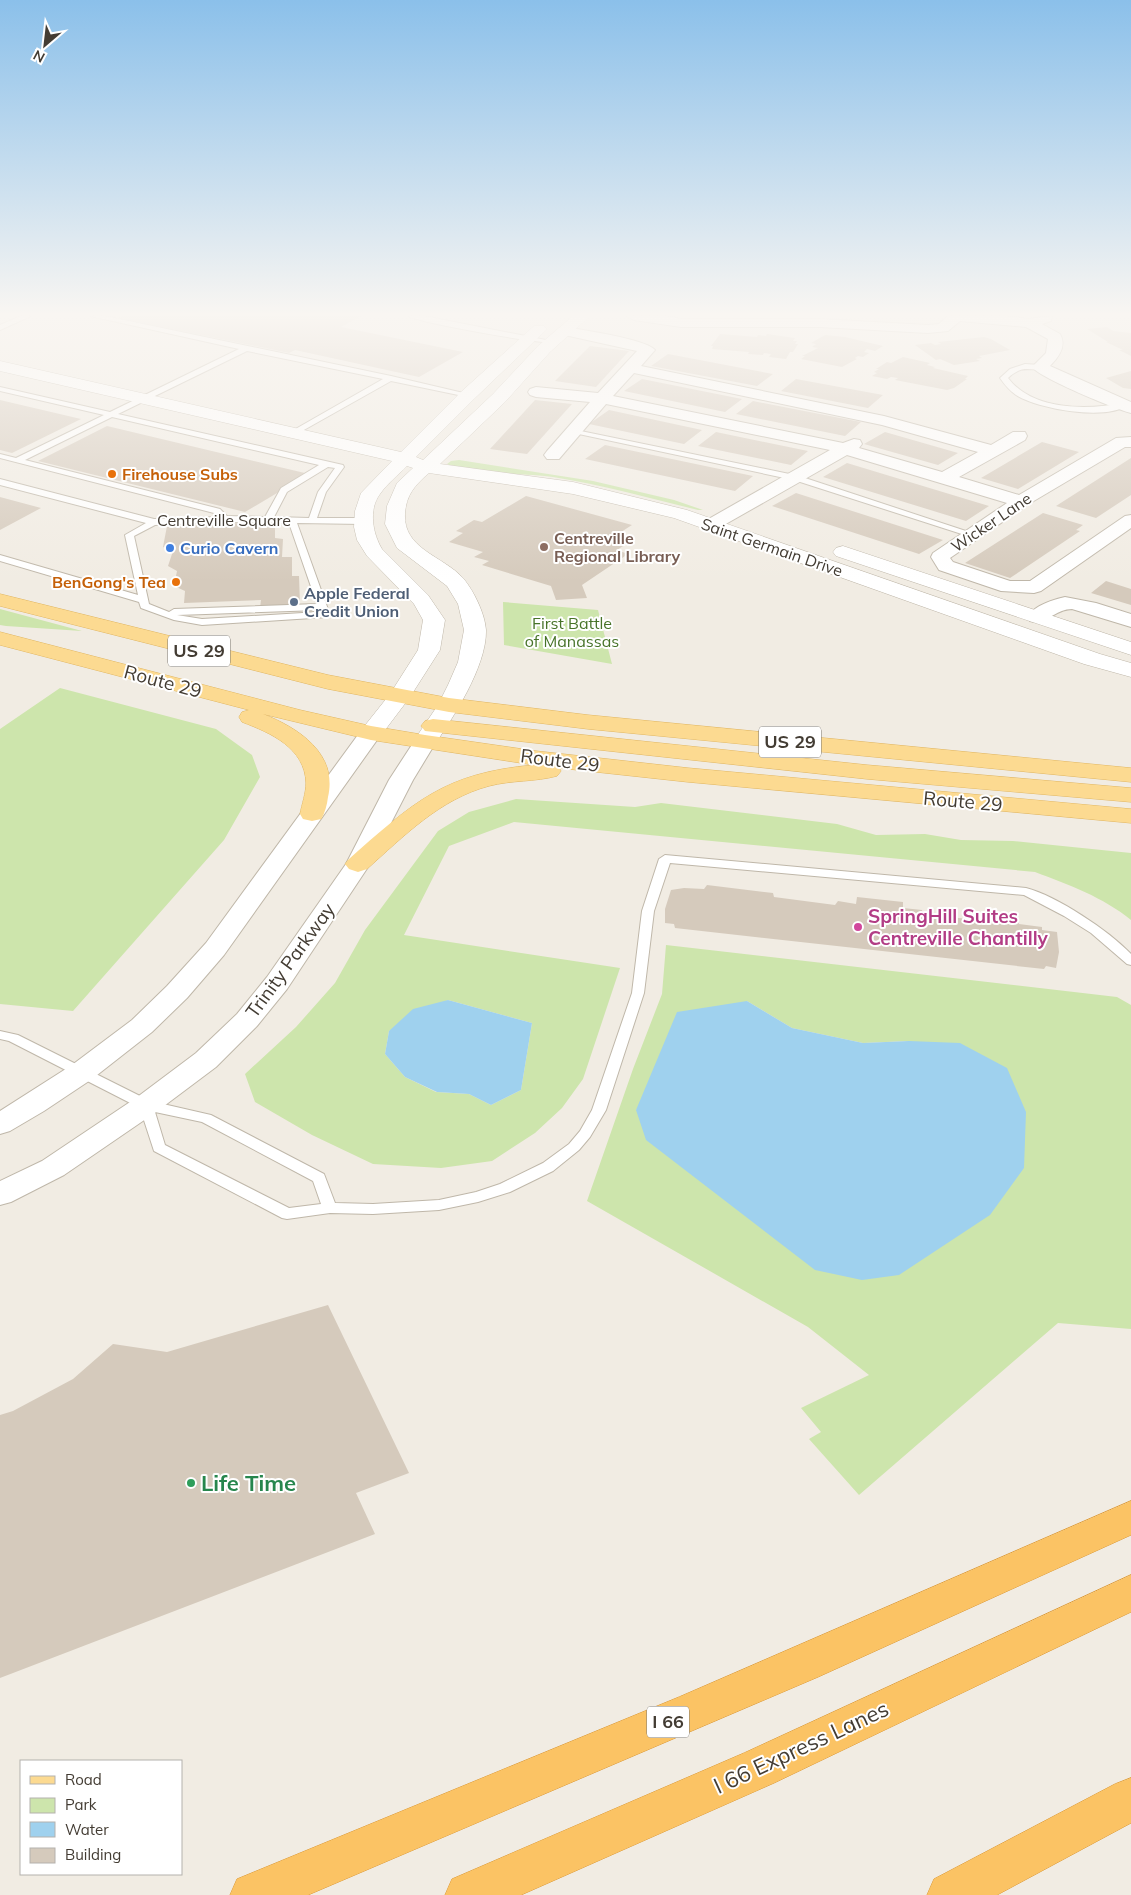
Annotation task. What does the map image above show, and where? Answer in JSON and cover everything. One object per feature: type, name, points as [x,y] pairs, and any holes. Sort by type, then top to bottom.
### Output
[{"type":"highway","points":[[1080,1541],[1131,1509]]},
{"type":"highway","name":"I 66","points":[[253,1895],[652,1729],[1131,1517]]},
{"type":"highway","name":"I 66 Express Lanes","points":[[468,1895],[759,1768],[1131,1593]]},
{"type":"highway","points":[[950,1895],[1131,1799]]},
{"type":"main road","name":"Route 29","points":[[0,600],[328,682],[449,705],[626,726],[1131,775]]},
{"type":"main road","name":"Route 29","points":[[0,638],[297,716],[371,733],[430,734],[536,758],[1131,816]]},
{"type":"main road","points":[[153,679],[274,726],[306,750],[314,761],[318,783],[312,814]]},
{"type":"main road","points":[[430,734],[1131,795]]},
{"type":"main road","points":[[358,864],[413,816],[438,798],[487,779],[556,770],[688,774]]},
{"type":"street","name":"Saint Germain Drive","points":[[169,404],[404,458],[554,468],[661,492],[1131,649]]},
{"type":"street","points":[[0,1124],[82,1072],[142,1026],[202,963],[249,903],[399,697],[429,650],[434,620],[422,599],[375,555],[362,528],[363,508],[370,492],[458,404]]},
{"type":"street","points":[[430,734],[449,705],[469,662],[475,630],[468,604],[455,582],[404,544],[395,524],[396,506],[406,483],[432,461],[489,404]]},
{"type":"street","points":[[553,455],[597,404]]},
{"type":"street","points":[[633,404],[846,449],[1021,501]]},
{"type":"street","points":[[808,404],[884,420],[994,451]]},
{"type":"street","points":[[711,525],[846,449],[884,420]]},
{"type":"street","points":[[944,478],[1019,436]]},
{"type":"street","name":"Wicker Lane","points":[[1131,442],[1122,442],[1021,501],[940,557],[946,566],[1008,588],[1034,587],[1131,520]]},
{"type":"street","name":"Saint Germain Drive","points":[[432,461],[573,488],[680,514],[1092,659],[1131,670]]},
{"type":"street","points":[[1037,617],[1051,608],[1066,603],[1131,621]]},
{"type":"street","name":"Trinity Parkway","points":[[0,1194],[53,1168],[146,1105],[206,1060],[247,1020],[282,976],[358,864],[401,780],[430,734]]},
{"type":"lane","points":[[66,404],[340,467],[322,492],[312,520]]},
{"type":"lane","points":[[18,460],[133,404]]},
{"type":"lane","points":[[295,433],[345,404]]},
{"type":"lane","points":[[1049,404],[1069,409],[1095,410],[1128,406]]},
{"type":"lane","points":[[574,431],[796,478],[971,534]]},
{"type":"lane","points":[[0,456],[217,511],[225,520]]},
{"type":"lane","points":[[268,520],[284,490],[326,464]]},
{"type":"lane","name":"Centreville Square","points":[[0,482],[154,522],[225,520],[363,521]]},
{"type":"lane","points":[[154,522],[129,535],[144,606],[162,612],[322,607],[292,520]]},
{"type":"lane","points":[[0,558],[144,600]]},
{"type":"lane","points":[[146,1105],[159,1148],[286,1214],[330,1208],[373,1209],[439,1205],[478,1197],[505,1188],[548,1167],[574,1147],[585,1134],[599,1110],[638,993],[648,912],[665,859],[1026,892],[1055,905],[1082,922],[1131,961]]},
{"type":"lane","points":[[0,1035],[13,1038],[146,1105],[206,1118],[319,1178],[330,1208]]},
{"type":"green space","points":[[459,460],[593,481],[674,500],[703,510],[571,480],[467,470],[447,464],[451,461]]},
{"type":"green space","name":"First Battle of Manassas","points":[[503,602],[598,610],[612,664],[504,645]]},
{"type":"green space","points":[[0,609],[82,631],[0,625]]},
{"type":"green space","points":[[60,688],[216,729],[252,755],[260,777],[224,840],[73,1011],[0,1004],[0,729]]},
{"type":"green space","points":[[516,799],[635,807],[661,803],[837,824],[876,835],[925,834],[961,840],[1013,841],[1131,853],[1131,920],[1097,898],[1035,872],[514,822],[449,846],[404,935],[620,968],[583,1079],[562,1108],[535,1133],[492,1161],[441,1168],[373,1164],[312,1135],[255,1102],[245,1074],[296,1027],[335,983],[365,930],[438,831],[469,812]],"holes":[[[448,1000],[532,1023],[521,1090],[491,1105],[469,1094],[436,1092],[405,1077],[385,1054],[389,1031]]]},
{"type":"green space","points":[[666,945],[1117,997],[1131,1005],[1131,1329],[1058,1323],[859,1495],[809,1439],[821,1432],[801,1408],[869,1375],[808,1327],[587,1201],[633,1069],[662,994]],"holes":[[[747,1001],[792,1028],[863,1043],[909,1041],[636,1110]]]},
{"type":"water","points":[[448,1000],[532,1023],[521,1090],[491,1105],[469,1094],[437,1092],[405,1077],[385,1054],[389,1031],[413,1009]]},
{"type":"water","points":[[747,1001],[792,1028],[863,1043],[909,1041],[960,1043],[1007,1068],[1026,1112],[1024,1168],[990,1215],[899,1275],[862,1280],[815,1270],[646,1140],[636,1110],[677,1012]]},
{"type":"building","points":[[0,404],[19,404],[81,419],[12,453],[0,450]]},
{"type":"building","points":[[531,404],[572,404],[527,454],[490,449]]},
{"type":"building","points":[[689,404],[735,404],[725,412]]},
{"type":"building","points":[[749,404],[771,404],[861,422],[845,436],[736,414]]},
{"type":"building","points":[[850,404],[872,404],[868,408]]},
{"type":"building","points":[[609,410],[702,430],[684,444],[589,424]]},
{"type":"building","points":[[107,426],[309,474],[245,512],[38,461]]},
{"type":"building","points":[[716,432],[808,451],[791,465],[698,446]]},
{"type":"building","points":[[885,432],[958,453],[938,465],[864,444]]},
{"type":"building","points":[[1042,442],[1079,452],[1018,489],[981,478]]},
{"type":"building","points":[[605,445],[753,476],[735,491],[585,459]]},
{"type":"building","points":[[1131,458],[1131,495],[1096,518],[1056,506]]},
{"type":"building","points":[[847,463],[989,506],[966,521],[823,477]]},
{"type":"building","points":[[796,493],[943,540],[919,554],[772,506]]},
{"type":"building","name":"Centreville Regional Library","points":[[526,496],[632,525],[610,539],[626,544],[617,550],[628,554],[582,585],[587,598],[556,600],[551,586],[482,565],[489,561],[474,557],[483,552],[449,542],[463,533],[456,531],[474,520],[482,522]]},
{"type":"building","points":[[0,497],[41,508],[0,530]]},
{"type":"building","points":[[1043,513],[1083,525],[1076,530],[1080,531],[1010,578],[965,563]]},
{"type":"building","points":[[275,522],[275,538],[283,539],[282,557],[292,557],[292,576],[299,576],[300,605],[260,608],[261,600],[184,603],[185,591],[174,586],[177,571],[168,566],[173,551],[163,547],[167,526]]},
{"type":"building","points":[[1106,581],[1131,589],[1131,605],[1091,593]]},
{"type":"building","name":"SpringHill Suites Centreville Chantilly","points":[[707,885],[773,893],[774,897],[835,905],[838,901],[856,904],[857,897],[903,902],[903,908],[922,910],[923,914],[986,921],[987,916],[1017,919],[1019,924],[1042,927],[1042,930],[1057,932],[1059,952],[1056,968],[1046,966],[1044,969],[675,928],[674,924],[665,923],[665,909],[671,890],[684,888],[704,889]]},
{"type":"building","name":"Life Time","points":[[328,1305],[409,1473],[356,1493],[375,1534],[0,1678],[0,1415],[13,1411],[73,1379],[113,1344],[167,1352]]},
{"type":"place","name":"Firehouse Subs","points":[[112,474]]},
{"type":"place","name":"Centreville Regional Library","points":[[544,547]]},
{"type":"place","name":"Curio Cavern","points":[[170,548]]},
{"type":"place","name":"BenGong's Tea","points":[[176,582]]},
{"type":"place","name":"Apple Federal Credit Union","points":[[294,602]]},
{"type":"place","name":"SpringHill Suites Centreville Chantilly","points":[[858,927]]},
{"type":"place","name":"Life Time","points":[[191,1483]]}]
